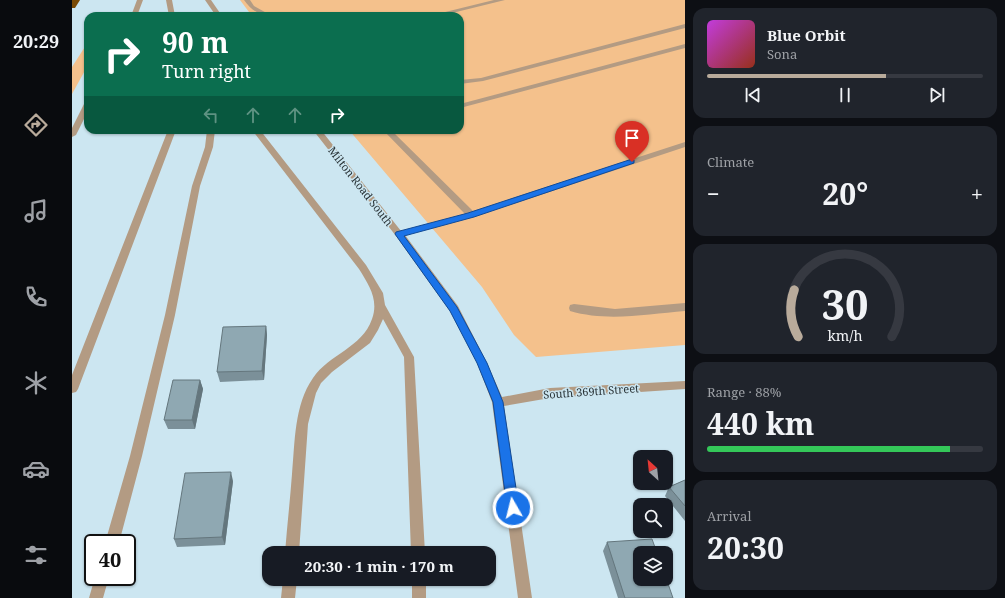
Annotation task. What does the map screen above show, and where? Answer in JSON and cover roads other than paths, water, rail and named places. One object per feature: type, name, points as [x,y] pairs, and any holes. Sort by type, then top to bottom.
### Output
[{"type":"highway","points":[[72,6],[76,0]]},
{"type":"street","points":[[136,12],[140,0]]},
{"type":"street","points":[[169,0],[171,12]]},
{"type":"street","points":[[208,0],[217,12]]},
{"type":"street","points":[[247,0],[252,7],[261,12]]},
{"type":"street","points":[[450,12],[502,0]]},
{"type":"street","points":[[464,82],[481,80],[685,26]]},
{"type":"street","points":[[464,105],[685,46]]},
{"type":"street","points":[[72,135],[84,112]]},
{"type":"street","points":[[72,389],[170,134]]},
{"type":"street","points":[[114,534],[136,456],[168,323],[196,186],[209,147],[211,134]]},
{"type":"street","points":[[259,134],[363,267],[378,294],[380,305],[409,357],[418,546]]},
{"type":"street","name":"Milton Road South","points":[[320,134],[399,234],[454,309],[482,363],[498,402],[526,598]]},
{"type":"street","points":[[391,134],[471,215]]},
{"type":"street","points":[[399,234],[471,215],[685,144]]},
{"type":"street","points":[[293,546],[302,424],[310,393],[317,380],[328,369],[366,340],[373,330],[378,318],[380,305]]},
{"type":"street","points":[[574,308],[603,312],[685,307]]},
{"type":"street","name":"South 369th Street","points":[[498,402],[550,393],[685,385]]},
{"type":"street","points":[[96,598],[99,586]]},
{"type":"street","points":[[288,598],[289,586]]},
{"type":"street","points":[[419,586],[420,598]]}]
